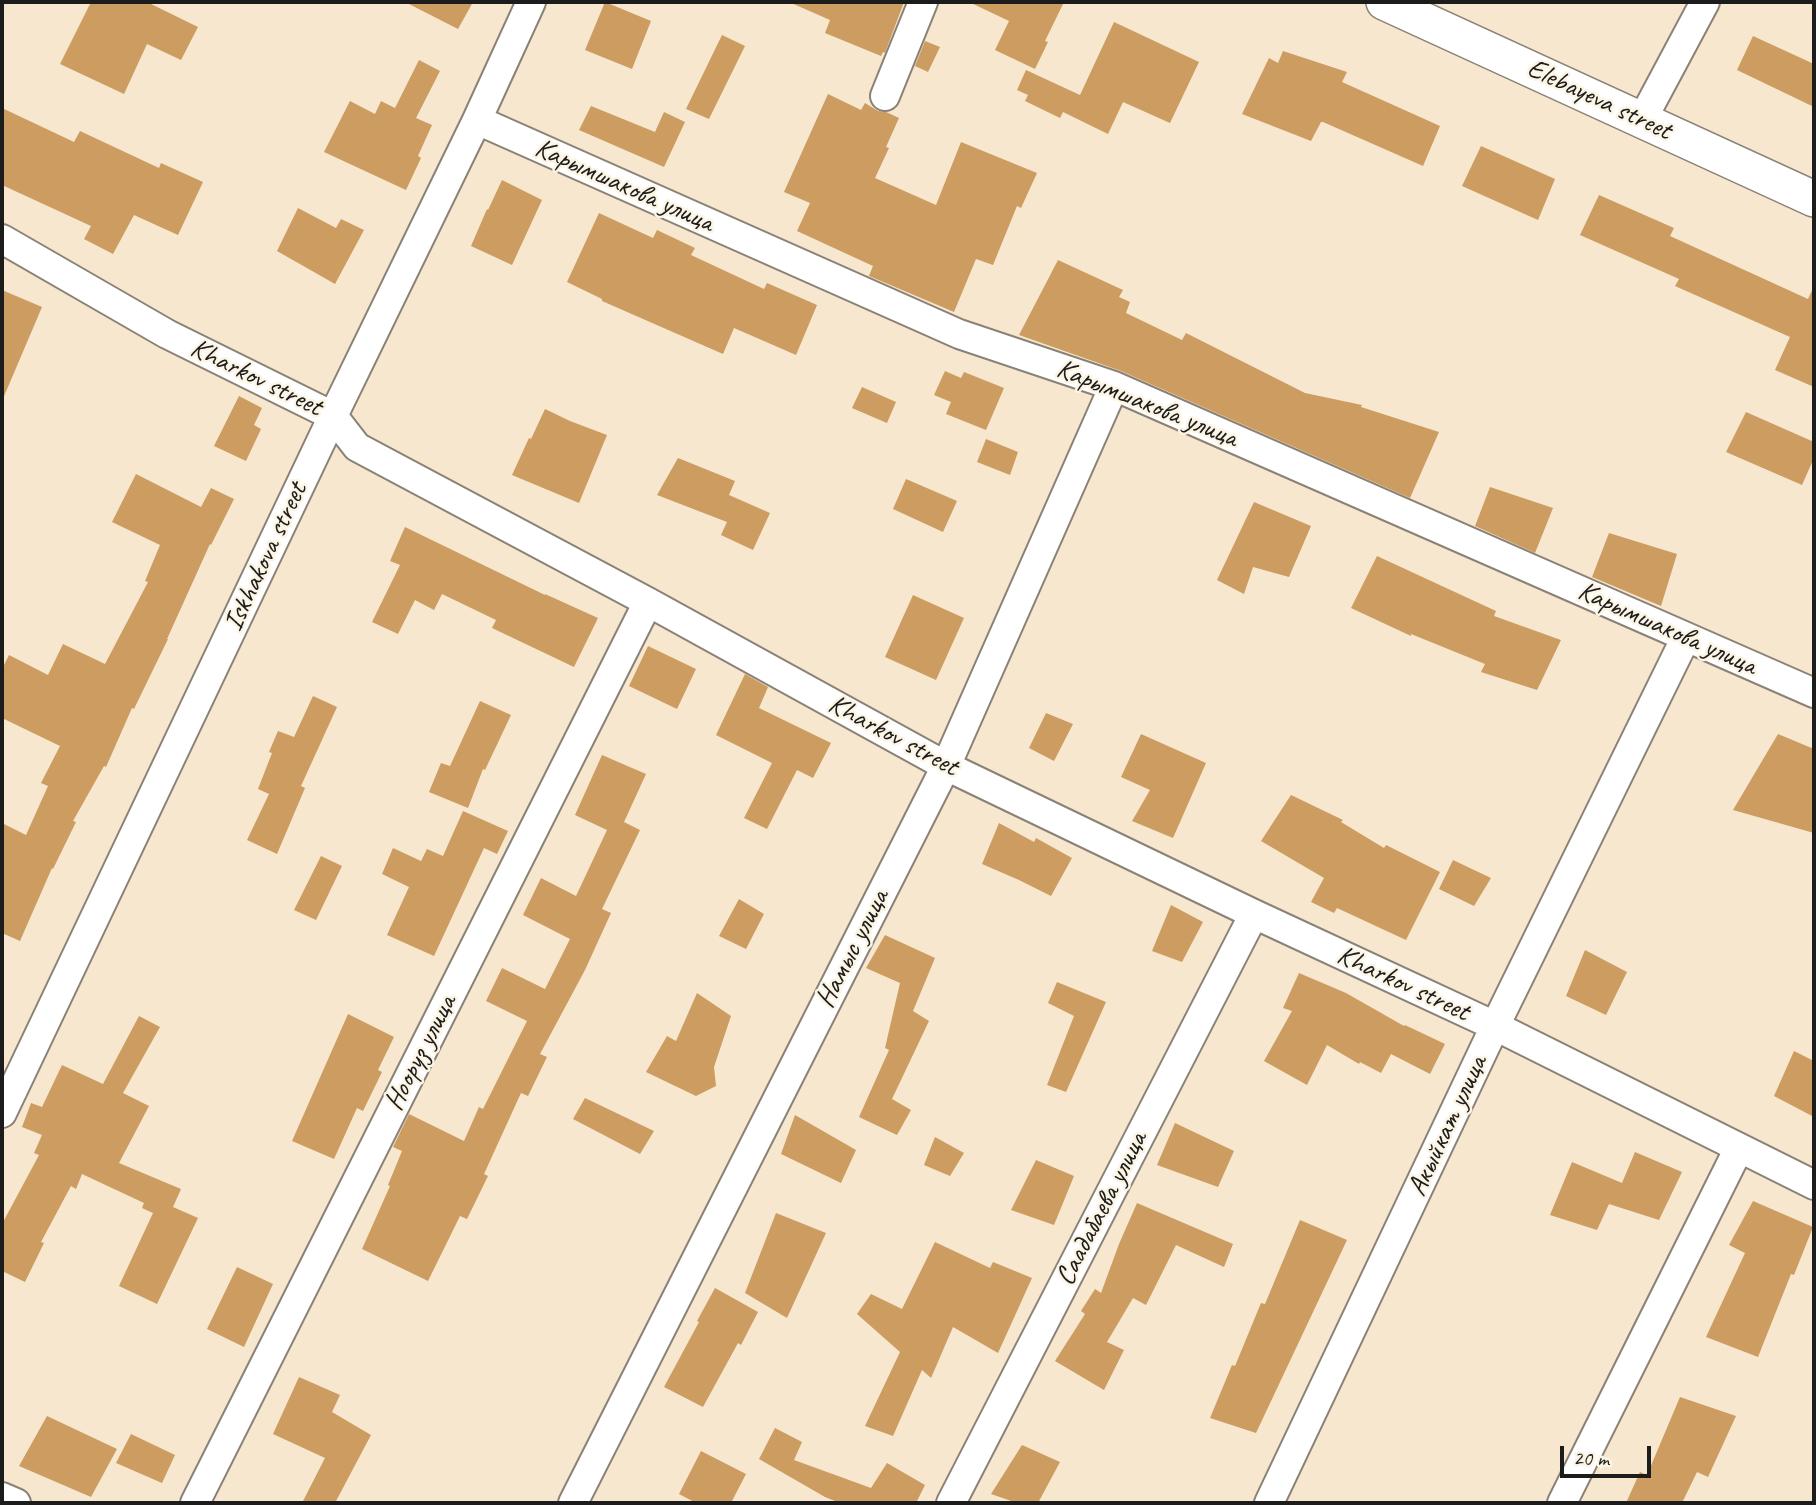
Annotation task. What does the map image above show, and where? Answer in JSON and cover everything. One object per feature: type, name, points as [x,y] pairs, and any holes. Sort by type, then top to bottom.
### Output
[{"type":"street","name":"Iskhakova street","points":[[2,1113],[531,2]]},
{"type":"street","points":[[886,96],[923,2]]},
{"type":"street","name":"Elebayeva street","points":[[1384,2],[1814,199]]},
{"type":"street","points":[[1642,120],[1705,2]]},
{"type":"street","name":"Карымшакова улица","points":[[477,120],[959,334],[1114,386],[1814,693]]},
{"type":"street","name":"Kharkov street","points":[[2,239],[167,334],[333,416],[356,447],[648,602],[946,766],[1495,1026],[1814,1185]]},
{"type":"street","name":"Намыс улица","points":[[573,1503],[946,766],[1114,386]]},
{"type":"street","name":"Нооруз улица","points":[[195,1503],[648,602]]},
{"type":"street","name":"Акыйкат улица","points":[[1269,1503],[1495,1026],[1686,637]]},
{"type":"street","name":"Саадабаева улица","points":[[951,1503],[1254,914]]},
{"type":"street","points":[[1562,1503],[1739,1148]]},
{"type":"street","points":[[2,1497],[16,1503]]},
{"type":"building","points":[[91,2],[147,2],[198,27],[181,60],[147,44],[124,94],[60,64]]},
{"type":"building","points":[[405,2],[473,2],[458,29]]},
{"type":"building","points":[[605,2],[651,21],[632,69],[585,50]]},
{"type":"building","points":[[789,2],[904,2],[885,53],[881,56],[825,33],[830,20]]},
{"type":"building","points":[[969,2],[1064,2],[1035,69],[995,50],[1009,21]]},
{"type":"building","points":[[1114,22],[1199,62],[1170,123],[1123,102],[1108,134],[1063,112],[1060,118],[1025,101],[1028,95],[1017,90],[1026,70],[1080,95]]},
{"type":"building","points":[[722,35],[745,46],[709,119],[686,109]]},
{"type":"building","points":[[1753,36],[1814,64],[1814,107],[1737,70]]},
{"type":"building","points":[[925,41],[940,47],[928,72],[915,66]]},
{"type":"building","points":[[1283,51],[1347,72],[1342,82],[1440,126],[1423,166],[1323,122],[1311,141],[1242,114],[1269,58],[1278,63]]},
{"type":"building","points":[[419,60],[440,71],[416,118],[432,125],[406,190],[324,152],[350,101],[375,114],[381,101],[395,108]]},
{"type":"building","points":[[828,94],[861,110],[865,103],[899,118],[875,178],[936,205],[961,142],[1037,173],[1021,208],[1017,206],[993,265],[976,259],[954,312],[869,276],[873,266],[797,231],[810,203],[784,192]]},
{"type":"building","points":[[591,106],[655,132],[664,112],[685,122],[664,167],[579,130]]},
{"type":"building","points":[[2,108],[74,142],[80,131],[159,168],[161,163],[203,182],[178,235],[134,215],[113,254],[84,239],[91,226],[2,185]]},
{"type":"building","points":[[1481,146],[1555,179],[1538,220],[1462,186]]},
{"type":"building","points":[[502,180],[542,200],[512,265],[471,246]]},
{"type":"building","points":[[1599,195],[1674,228],[1670,236],[1808,299],[1814,286],[1814,387],[1775,370],[1790,337],[1675,286],[1679,279],[1580,235]]},
{"type":"building","points":[[298,208],[336,228],[341,219],[364,230],[335,284],[277,251]]},
{"type":"building","points":[[599,213],[653,238],[657,230],[695,248],[691,255],[764,289],[767,283],[817,305],[796,355],[734,328],[723,354],[602,301],[567,282]]},
{"type":"building","points":[[1058,260],[1123,290],[1119,297],[1130,302],[1126,313],[1182,340],[1186,333],[1305,393],[1362,405],[1361,407],[1439,432],[1410,498],[1121,371],[1019,335]]},
{"type":"building","points":[[2,290],[42,307],[2,401]]},
{"type":"building","points":[[945,371],[961,378],[964,372],[1004,388],[986,430],[946,414],[951,402],[934,395]]},
{"type":"building","points":[[862,387],[896,402],[887,423],[852,408]]},
{"type":"building","points":[[239,396],[262,408],[254,425],[261,429],[246,461],[214,446]]},
{"type":"building","points":[[545,409],[607,435],[579,503],[512,475]]},
{"type":"building","points":[[1746,412],[1814,442],[1814,458],[1802,485],[1726,452]]},
{"type":"building","points":[[986,439],[1018,452],[1010,475],[977,462]]},
{"type":"building","points":[[678,458],[735,481],[729,495],[770,513],[753,550],[721,535],[727,522],[657,495]]},
{"type":"building","points":[[136,474],[201,507],[211,488],[234,499],[210,544],[106,767],[104,766],[73,821],[76,822],[52,868],[20,941],[2,933],[2,823],[26,835],[48,786],[41,783],[60,746],[2,718],[2,669],[9,655],[48,675],[63,644],[105,664],[148,582],[145,581],[160,545],[112,522]]},
{"type":"building","points":[[906,479],[957,501],[943,532],[893,509]]},
{"type":"building","points":[[1490,487],[1553,508],[1535,553],[1475,526]]},
{"type":"building","points":[[1254,502],[1311,526],[1289,577],[1253,567],[1244,594],[1217,580]]},
{"type":"building","points":[[405,527],[598,618],[574,667],[492,628],[496,620],[442,594],[434,610],[415,600],[398,634],[372,622],[400,565],[390,561]]},
{"type":"building","points":[[1609,533],[1677,554],[1661,606],[1592,577]]},
{"type":"building","points":[[1377,556],[1496,611],[1494,616],[1561,640],[1537,690],[1481,672],[1485,664],[1411,636],[1351,608]]},
{"type":"building","points":[[913,595],[964,618],[936,680],[885,657]]},
{"type":"building","points":[[648,646],[696,669],[677,709],[629,686]]},
{"type":"building","points":[[745,674],[768,687],[759,708],[831,743],[813,778],[797,770],[767,829],[744,818],[772,763],[716,735]]},
{"type":"building","points":[[313,696],[337,707],[301,786],[305,788],[277,854],[247,840],[269,794],[258,789],[278,731],[294,737]]},
{"type":"building","points":[[480,701],[511,715],[485,770],[483,769],[468,808],[429,792],[441,763],[450,766]]},
{"type":"building","points":[[1046,713],[1073,724],[1054,761],[1029,748]]},
{"type":"building","points":[[1141,734],[1206,763],[1173,838],[1132,821],[1150,790],[1121,777]]},
{"type":"building","points":[[1778,734],[1814,749],[1814,833],[1733,810]]},
{"type":"building","points":[[602,755],[646,774],[624,822],[640,830],[602,909],[611,913],[585,970],[540,1054],[547,1057],[528,1096],[521,1093],[484,1174],[488,1176],[467,1219],[460,1216],[428,1281],[362,1249],[390,1186],[388,1185],[402,1151],[393,1147],[409,1114],[464,1141],[479,1107],[483,1109],[527,1021],[486,1001],[502,968],[545,989],[570,939],[523,915],[541,878],[576,896],[607,830],[575,815]]},
{"type":"building","points":[[1291,795],[1343,820],[1341,822],[1384,848],[1386,845],[1440,872],[1406,940],[1337,908],[1334,913],[1311,902],[1324,878],[1261,841]]},
{"type":"building","points":[[463,811],[508,831],[497,854],[484,848],[434,956],[387,935],[409,887],[382,874],[393,848],[421,861],[427,849],[443,856]]},
{"type":"building","points":[[999,823],[1034,842],[1036,838],[1072,858],[1051,896],[982,864]]},
{"type":"building","points":[[321,856],[342,866],[316,920],[294,910]]},
{"type":"building","points":[[1453,860],[1491,878],[1474,906],[1439,889]]},
{"type":"building","points":[[739,899],[764,914],[746,949],[719,936]]},
{"type":"building","points":[[1171,905],[1203,922],[1182,962],[1152,951]]},
{"type":"building","points":[[885,935],[935,958],[913,1011],[929,1021],[892,1099],[911,1110],[897,1135],[859,1117],[889,1050],[885,1048],[900,983],[866,968]]},
{"type":"building","points":[[1585,950],[1627,972],[1606,1015],[1566,996]]},
{"type":"building","points":[[1299,973],[1346,993],[1404,1026],[1445,1044],[1430,1074],[1391,1054],[1381,1073],[1360,1062],[1359,1064],[1327,1045],[1307,1085],[1264,1061],[1292,1011],[1283,1008]]},
{"type":"building","points":[[1057,982],[1106,1002],[1066,1092],[1047,1085],[1074,1016],[1048,1003]]},
{"type":"building","points":[[697,993],[731,1016],[714,1067],[716,1086],[696,1096],[646,1072],[667,1036],[676,1041]]},
{"type":"building","points":[[348,1014],[394,1037],[378,1070],[382,1072],[363,1111],[357,1108],[334,1159],[292,1141]]},
{"type":"building","points":[[139,1016],[160,1027],[123,1093],[149,1106],[119,1163],[181,1189],[173,1207],[198,1218],[157,1304],[119,1286],[153,1213],[142,1208],[144,1203],[82,1174],[76,1189],[71,1186],[41,1242],[44,1243],[25,1282],[2,1271],[2,1224],[39,1155],[34,1153],[42,1135],[22,1127],[31,1103],[42,1107],[62,1065],[103,1084]]},
{"type":"building","points":[[1794,1051],[1814,1061],[1814,1117],[1774,1096]]},
{"type":"building","points":[[585,1098],[654,1131],[640,1154],[573,1119]]},
{"type":"building","points":[[795,1115],[856,1150],[841,1183],[781,1154]]},
{"type":"building","points":[[1175,1123],[1234,1151],[1218,1187],[1157,1165]]},
{"type":"building","points":[[935,1137],[964,1153],[950,1176],[924,1165]]},
{"type":"building","points":[[1635,1152],[1682,1172],[1659,1220],[1609,1204],[1597,1230],[1550,1215],[1572,1162],[1622,1183]]},
{"type":"building","points":[[1036,1160],[1074,1176],[1054,1225],[1011,1210]]},
{"type":"building","points":[[1753,1201],[1813,1227],[1758,1357],[1706,1337],[1745,1253],[1729,1245]]},
{"type":"building","points":[[1137,1203],[1233,1244],[1224,1267],[1176,1245],[1146,1305],[1133,1298],[1107,1342],[1124,1350],[1104,1390],[1055,1361],[1085,1314],[1081,1311],[1095,1289],[1101,1293]]},
{"type":"building","points":[[776,1213],[826,1233],[787,1318],[745,1293]]},
{"type":"building","points":[[1300,1220],[1347,1240],[1256,1433],[1210,1418],[1261,1303],[1265,1304]]},
{"type":"building","points":[[935,1242],[990,1268],[993,1262],[1032,1278],[998,1353],[953,1327],[931,1378],[922,1370],[893,1436],[865,1426],[900,1352],[857,1314],[871,1294],[902,1309]]},
{"type":"building","points":[[237,1267],[273,1284],[244,1347],[207,1329]]},
{"type":"building","points":[[715,1288],[758,1312],[703,1407],[664,1387]]},
{"type":"building","points":[[299,1377],[340,1395],[332,1412],[371,1435],[335,1503],[302,1503],[325,1458],[273,1434]]},
{"type":"building","points":[[1680,1397],[1736,1416],[1708,1477],[1697,1472],[1682,1503],[1626,1503],[1640,1472],[1647,1475]]},
{"type":"building","points":[[47,1416],[117,1449],[91,1497],[19,1466]]},
{"type":"building","points":[[775,1428],[802,1442],[794,1460],[871,1488],[887,1463],[925,1485],[916,1503],[840,1503],[759,1459]]},
{"type":"building","points":[[131,1434],[175,1455],[162,1483],[116,1463]]},
{"type":"building","points":[[1022,1445],[1060,1462],[1038,1503],[1017,1503],[991,1494]]},
{"type":"building","points":[[701,1451],[746,1474],[731,1503],[696,1503],[679,1494]]}]
